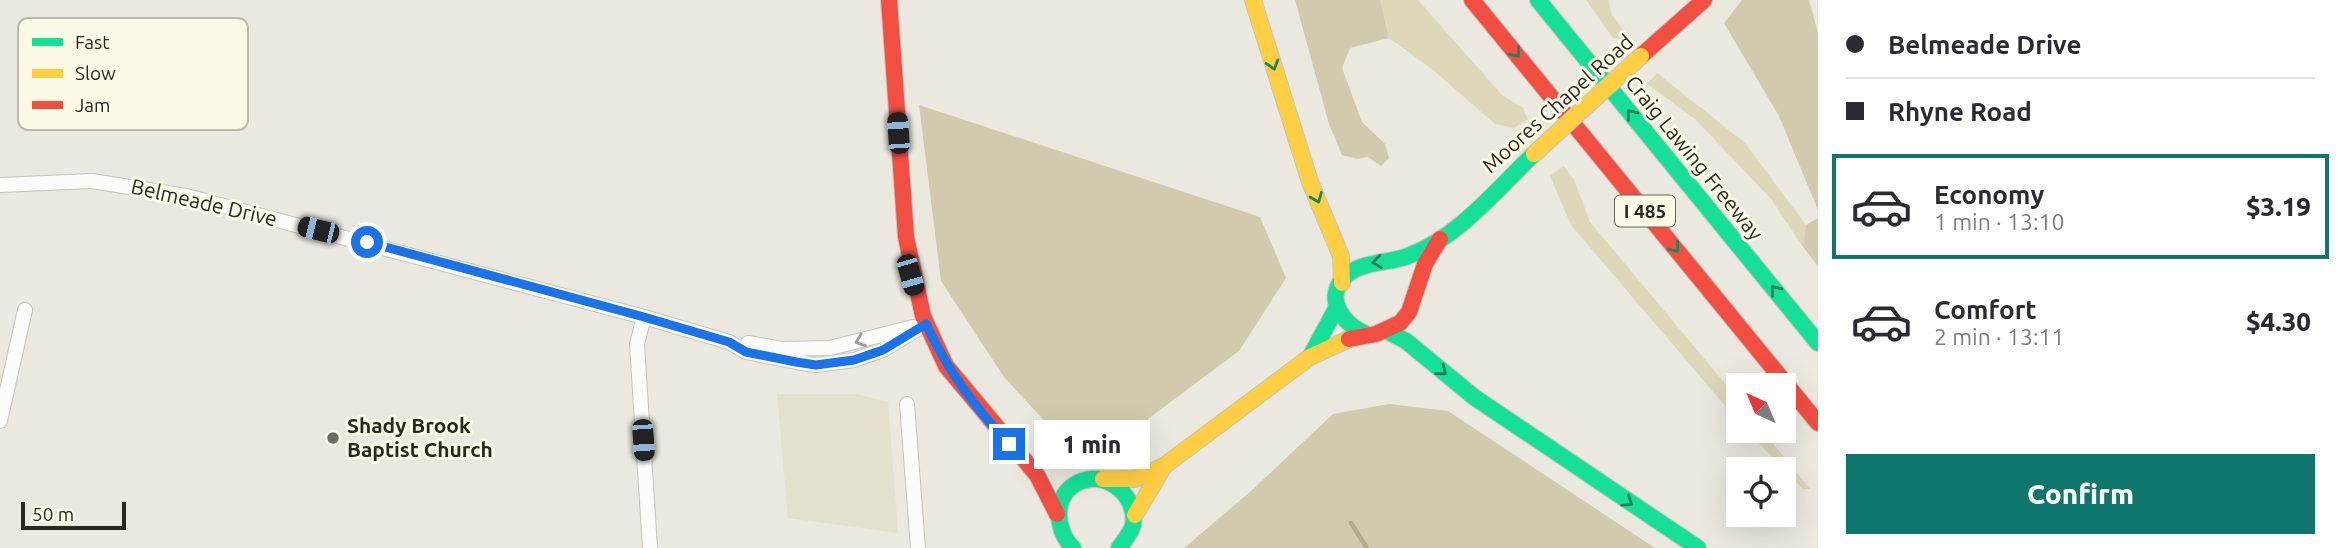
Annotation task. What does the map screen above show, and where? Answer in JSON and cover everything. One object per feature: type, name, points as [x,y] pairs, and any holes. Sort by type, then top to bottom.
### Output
[{"type":"main road","points":[[889,0],[910,275],[926,324],[944,364],[968,399],[1036,472],[1054,502],[1067,544]]},
{"type":"main road","points":[[1253,0],[1310,182],[1341,256],[1342,283],[1337,307],[1310,357]]},
{"type":"main road","name":"I 485","points":[[1472,0],[1818,423]]},
{"type":"main road","name":"Craig Lawing Freeway","points":[[1538,0],[1818,343]]},
{"type":"main road","name":"Moores Chapel Road","points":[[1342,283],[1353,270],[1364,264],[1405,257],[1440,239],[1704,0]]},
{"type":"main road","name":"Moores Chapel Road","points":[[1388,331],[1400,323],[1409,312],[1425,264],[1440,239]]},
{"type":"main road","points":[[1337,307],[1348,324],[1366,334]]},
{"type":"main road","points":[[1036,472],[1056,481],[1135,479],[1164,466],[1310,357],[1343,340],[1388,331],[1406,341],[1484,404],[1698,548]]},
{"type":"main road","points":[[1119,548],[1128,540],[1135,515],[1164,466]]},
{"type":"main road","points":[[1057,514],[1068,491],[1096,479],[1125,491],[1135,515]]},
{"type":"street","name":"Belmeade Drive","points":[[0,185],[69,181],[138,186],[318,230],[644,317],[729,342],[746,352],[796,362],[829,364],[854,360],[883,350],[926,324]]},
{"type":"street","points":[[0,421],[25,310]]},
{"type":"street","points":[[644,317],[637,344],[650,548]]},
{"type":"street","points":[[907,404],[918,548]]},
{"type":"shaded area","points":[[1295,0],[1380,0],[1389,38],[1350,48],[1342,68],[1362,122],[1385,144],[1389,158],[1381,166],[1368,157],[1358,159],[1342,155],[1329,124]]},
{"type":"shaded area","points":[[1380,0],[1418,0],[1502,95],[1523,108],[1528,119],[1514,128],[1495,124],[1432,69],[1389,38]]},
{"type":"shaded area","points":[[1586,0],[1608,0],[1612,15],[1626,33],[1624,39],[1613,38]]},
{"type":"shaded area","points":[[1742,0],[1809,0],[1818,33],[1818,210],[1779,116],[1724,23]]},
{"type":"shaded area","points":[[1657,73],[1744,142],[1806,225],[1803,247],[1771,199],[1695,119],[1647,84]]},
{"type":"shaded area","points":[[919,105],[1260,217],[1286,278],[1239,351],[1145,421],[1083,439],[1053,430],[1004,377],[941,281]]},
{"type":"shaded area","points":[[1564,166],[1574,180],[1590,222],[1726,385],[1726,407],[1571,225],[1550,176]]},
{"type":"shaded area","points":[[1818,218],[1818,266],[1803,247],[1806,225]]},
{"type":"shaded area","points":[[777,394],[858,394],[888,402],[898,533],[788,518]]},
{"type":"shaded area","points":[[1389,404],[1448,411],[1655,548],[1184,548],[1250,492],[1333,414]]},
{"type":"shaded area","points":[[1759,443],[1773,443],[1784,457],[1772,457]]},
{"type":"shaded area","points":[[1796,472],[1810,489],[1803,489],[1796,482]]},
{"type":"waterway","points":[[1351,523],[1367,548]]},
{"type":"traffic: fast","points":[[1538,0],[1818,343]]},
{"type":"traffic: fast","points":[[1366,334],[1351,325],[1336,304],[1338,287],[1343,279],[1356,269],[1400,259],[1443,238],[1476,212],[1534,154]]},
{"type":"traffic: fast","points":[[1310,357],[1337,307]]},
{"type":"traffic: fast","points":[[1387,331],[1406,341],[1474,397],[1698,548]]},
{"type":"traffic: fast","points":[[1073,548],[1062,531],[1059,512],[1061,502],[1072,486],[1092,479],[1111,483],[1120,489],[1131,505],[1133,525],[1119,548]]},
{"type":"traffic: slow","points":[[1253,0],[1310,182],[1341,256],[1342,283]]},
{"type":"traffic: slow","points":[[1534,154],[1641,56]]},
{"type":"traffic: slow","points":[[1103,479],[1135,479],[1164,466],[1310,357],[1349,339]]},
{"type":"traffic: slow","points":[[1135,515],[1164,466]]},
{"type":"traffic: jam","points":[[889,0],[906,237],[923,316],[946,366],[1037,475],[1057,514]]},
{"type":"traffic: jam","points":[[1472,0],[1818,423]]},
{"type":"traffic: jam","points":[[1641,56],[1704,0]]},
{"type":"traffic: jam","points":[[1349,339],[1376,334],[1400,323],[1409,312],[1425,264],[1440,239]]},
{"type":"place","name":"Shady Brook Baptist Church","points":[[333,438]]},
{"type":"route","points":[[367,242],[644,317],[729,342],[746,352],[816,365],[854,360],[883,350],[926,324],[944,364],[968,399],[1009,444]]}]
